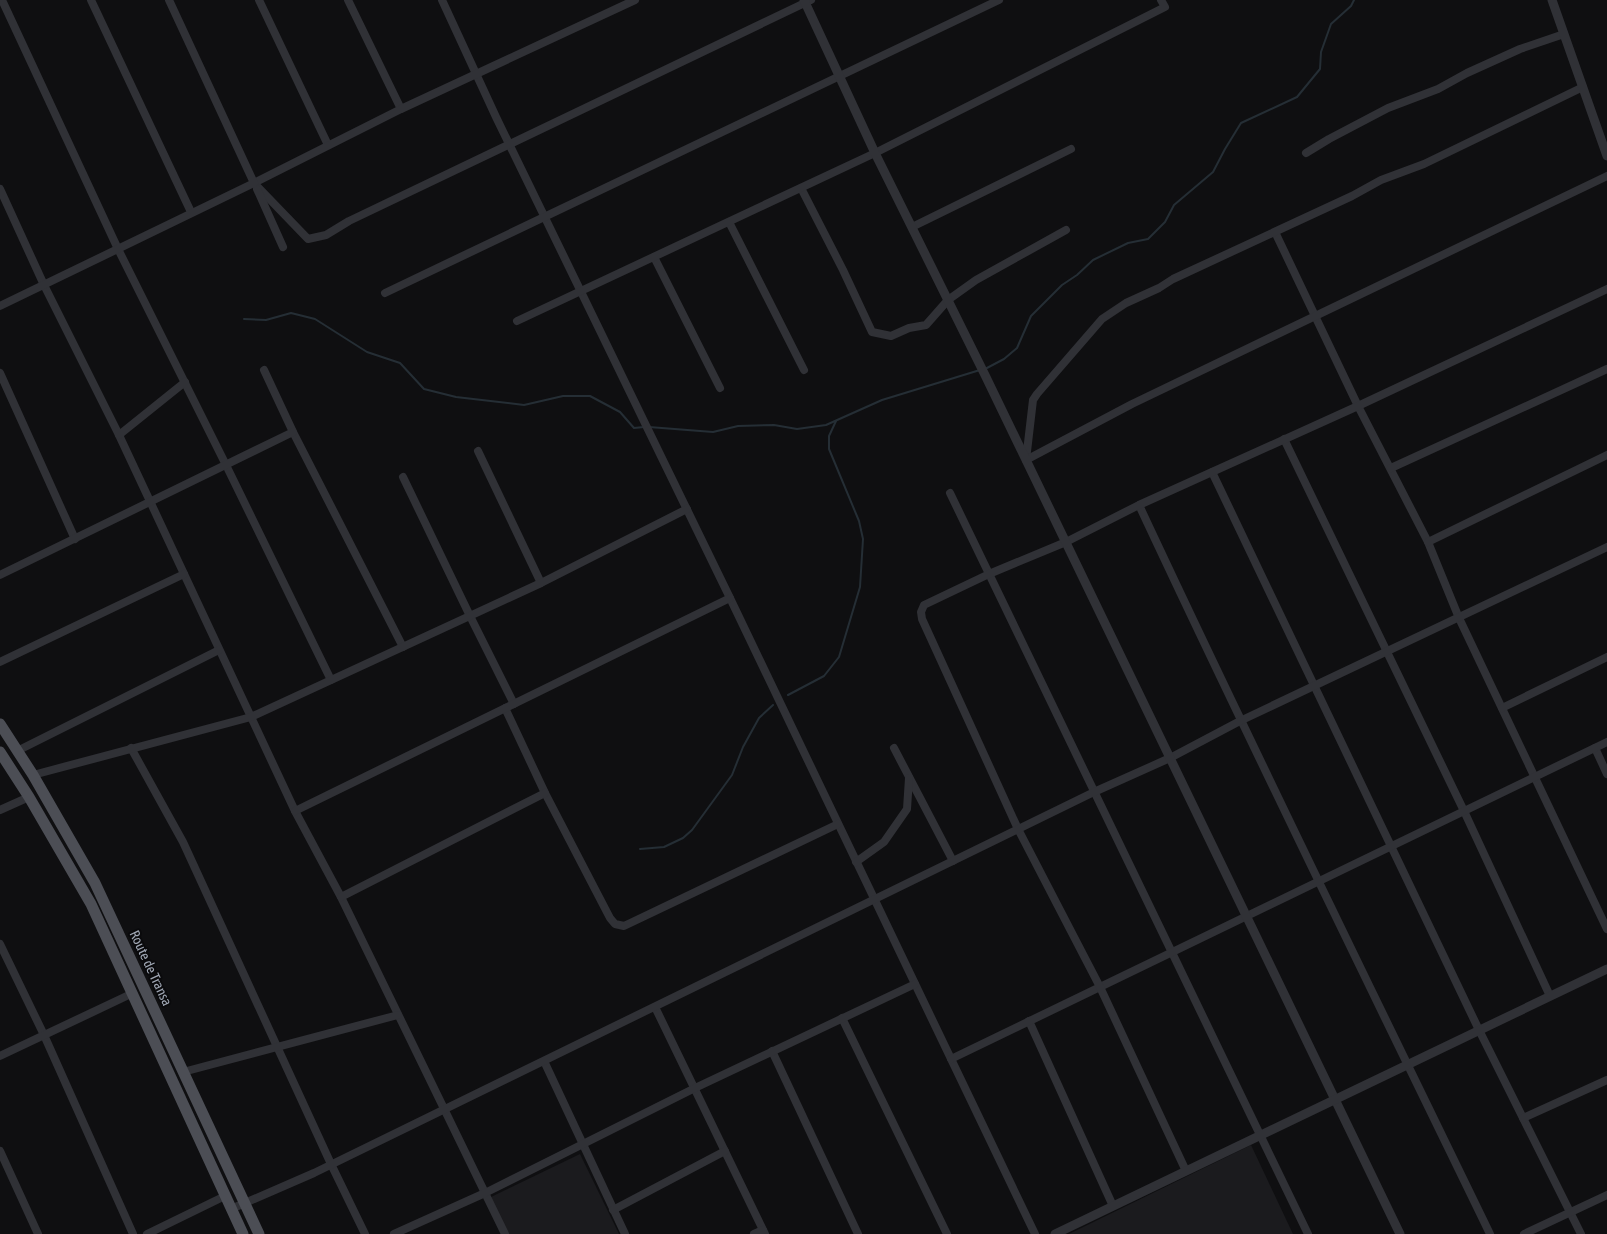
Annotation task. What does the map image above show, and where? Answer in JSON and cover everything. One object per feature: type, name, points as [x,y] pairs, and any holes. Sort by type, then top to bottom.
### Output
[{"type":"main road","name":"Route de Transa","points":[[0,724],[33,775],[95,883],[259,1234]]},
{"type":"main road","name":"Route de Transa","points":[[0,752],[28,796],[90,904],[244,1234]]},
{"type":"street","points":[[2,0],[118,249],[331,680]]},
{"type":"street","points":[[91,0],[191,212]]},
{"type":"street","points":[[169,0],[283,247]]},
{"type":"street","points":[[259,0],[328,145]]},
{"type":"street","points":[[348,0],[401,109]]},
{"type":"street","points":[[442,0],[580,291],[687,508],[1035,1234]]},
{"type":"street","points":[[0,306],[254,183],[401,109],[635,0]]},
{"type":"street","points":[[385,294],[999,0]]},
{"type":"street","points":[[517,321],[876,153],[1165,7],[1161,0]]},
{"type":"street","points":[[1552,0],[1607,156]]},
{"type":"street","points":[[254,183],[308,239],[326,234],[349,221],[807,1],[839,76],[876,153],[1400,1234]]},
{"type":"street","points":[[1306,153],[1388,108],[1438,89],[1467,73],[1520,49],[1564,34]]},
{"type":"street","points":[[1026,460],[1033,400],[1102,319],[1126,303],[1159,288],[1173,279],[1352,196],[1381,180],[1424,164],[1583,87]]},
{"type":"street","points":[[912,227],[1071,149]]},
{"type":"street","points":[[1026,460],[1132,404],[1607,176]]},
{"type":"street","points":[[801,188],[872,332],[891,336],[909,328],[926,325],[948,300],[976,280],[1066,230]]},
{"type":"street","points":[[0,189],[44,285],[119,435],[295,811],[341,897],[505,1234]]},
{"type":"street","points":[[0,211],[8,207]]},
{"type":"street","points":[[729,222],[804,370]]},
{"type":"street","points":[[1275,232],[1358,406],[1428,542],[1459,618],[1607,929]]},
{"type":"street","points":[[654,257],[720,388]]},
{"type":"street","points":[[1186,1171],[1100,987],[1018,829],[920,612],[924,605],[989,574],[1066,542],[1139,505],[1358,406],[1607,289]]},
{"type":"street","points":[[1391,468],[1607,369]]},
{"type":"street","points":[[264,370],[293,432],[403,647]]},
{"type":"street","points":[[0,373],[75,539]]},
{"type":"street","points":[[119,435],[185,382]]},
{"type":"street","points":[[1,572],[75,539],[293,432]]},
{"type":"street","points":[[1284,439],[1464,811],[1550,996]]},
{"type":"street","points":[[478,451],[540,583]]},
{"type":"street","points":[[1428,542],[1607,455]]},
{"type":"street","points":[[1212,472],[1479,1030],[1581,1234]]},
{"type":"street","points":[[403,477],[514,704]]},
{"type":"street","points":[[950,494],[1308,1234]]},
{"type":"street","points":[[1139,505],[1240,720],[1320,881],[1490,1234]]},
{"type":"street","points":[[33,775],[251,717],[540,583],[687,508]]},
{"type":"street","points":[[231,1209],[332,1164],[1094,792],[1170,758],[1240,720],[1607,547]]},
{"type":"street","points":[[0,662],[184,574]]},
{"type":"street","points":[[295,811],[730,598]]},
{"type":"street","points":[[17,751],[219,650]]},
{"type":"street","points":[[1502,708],[1607,657]]},
{"type":"street","points":[[505,708],[545,793],[610,918],[615,924],[624,926],[838,824]]},
{"type":"street","points":[[951,1059],[1607,742]]},
{"type":"street","points":[[131,748],[184,842],[365,1234]]},
{"type":"street","points":[[894,748],[953,861]]},
{"type":"street","points":[[1594,748],[1607,774]]},
{"type":"street","points":[[856,862],[884,842],[907,809],[909,778]]},
{"type":"street","points":[[341,897],[545,793]]},
{"type":"street","points":[[0,810],[28,796]]},
{"type":"street","points":[[0,944],[44,1035],[133,1234]]},
{"type":"street","points":[[1055,1234],[1607,968]]},
{"type":"street","points":[[394,1234],[484,1194],[695,1088],[915,984]]},
{"type":"street","points":[[0,1056],[133,993]]},
{"type":"street","points":[[655,1007],[764,1232],[754,1234]]},
{"type":"street","points":[[183,1072],[398,1015]]},
{"type":"street","points":[[842,1018],[947,1234]]},
{"type":"street","points":[[1029,1021],[1113,1206]]},
{"type":"street","points":[[772,1051],[858,1234]]},
{"type":"street","points":[[544,1061],[625,1234]]},
{"type":"street","points":[[1523,1118],[1607,1080]]},
{"type":"street","points":[[0,1151],[38,1234]]},
{"type":"street","points":[[613,1210],[725,1151]]},
{"type":"street","points":[[1524,1234],[1607,1195]]},
{"type":"street","points":[[148,1234],[225,1196]]},
{"type":"shaded area","points":[[1251,1145],[1293,1234],[1069,1234]]},
{"type":"shaded area","points":[[580,1154],[619,1234],[507,1234],[489,1198]]},
{"type":"waterway","points":[[985,369],[1004,359],[1017,348],[1031,316],[1062,285],[1077,275],[1093,260],[1128,243],[1148,239],[1165,222],[1174,205],[1213,172],[1241,123],[1297,97],[1320,69],[1321,52],[1331,24],[1351,6],[1354,0]]},
{"type":"waterway","points":[[244,319],[266,320],[291,313],[315,319],[367,352],[400,363],[424,389],[456,397],[524,405],[563,396],[590,396],[620,412],[634,428],[644,427]]},
{"type":"waterway","points":[[649,427],[713,432],[738,426],[774,425],[797,429],[826,425],[882,400],[980,370]]},
{"type":"waterway","points":[[788,695],[824,676],[839,657],[860,587],[863,539],[859,521],[829,449],[829,436],[836,421]]},
{"type":"waterway","points":[[640,849],[664,847],[683,838],[692,830],[732,775],[743,747],[759,718],[773,705]]}]
